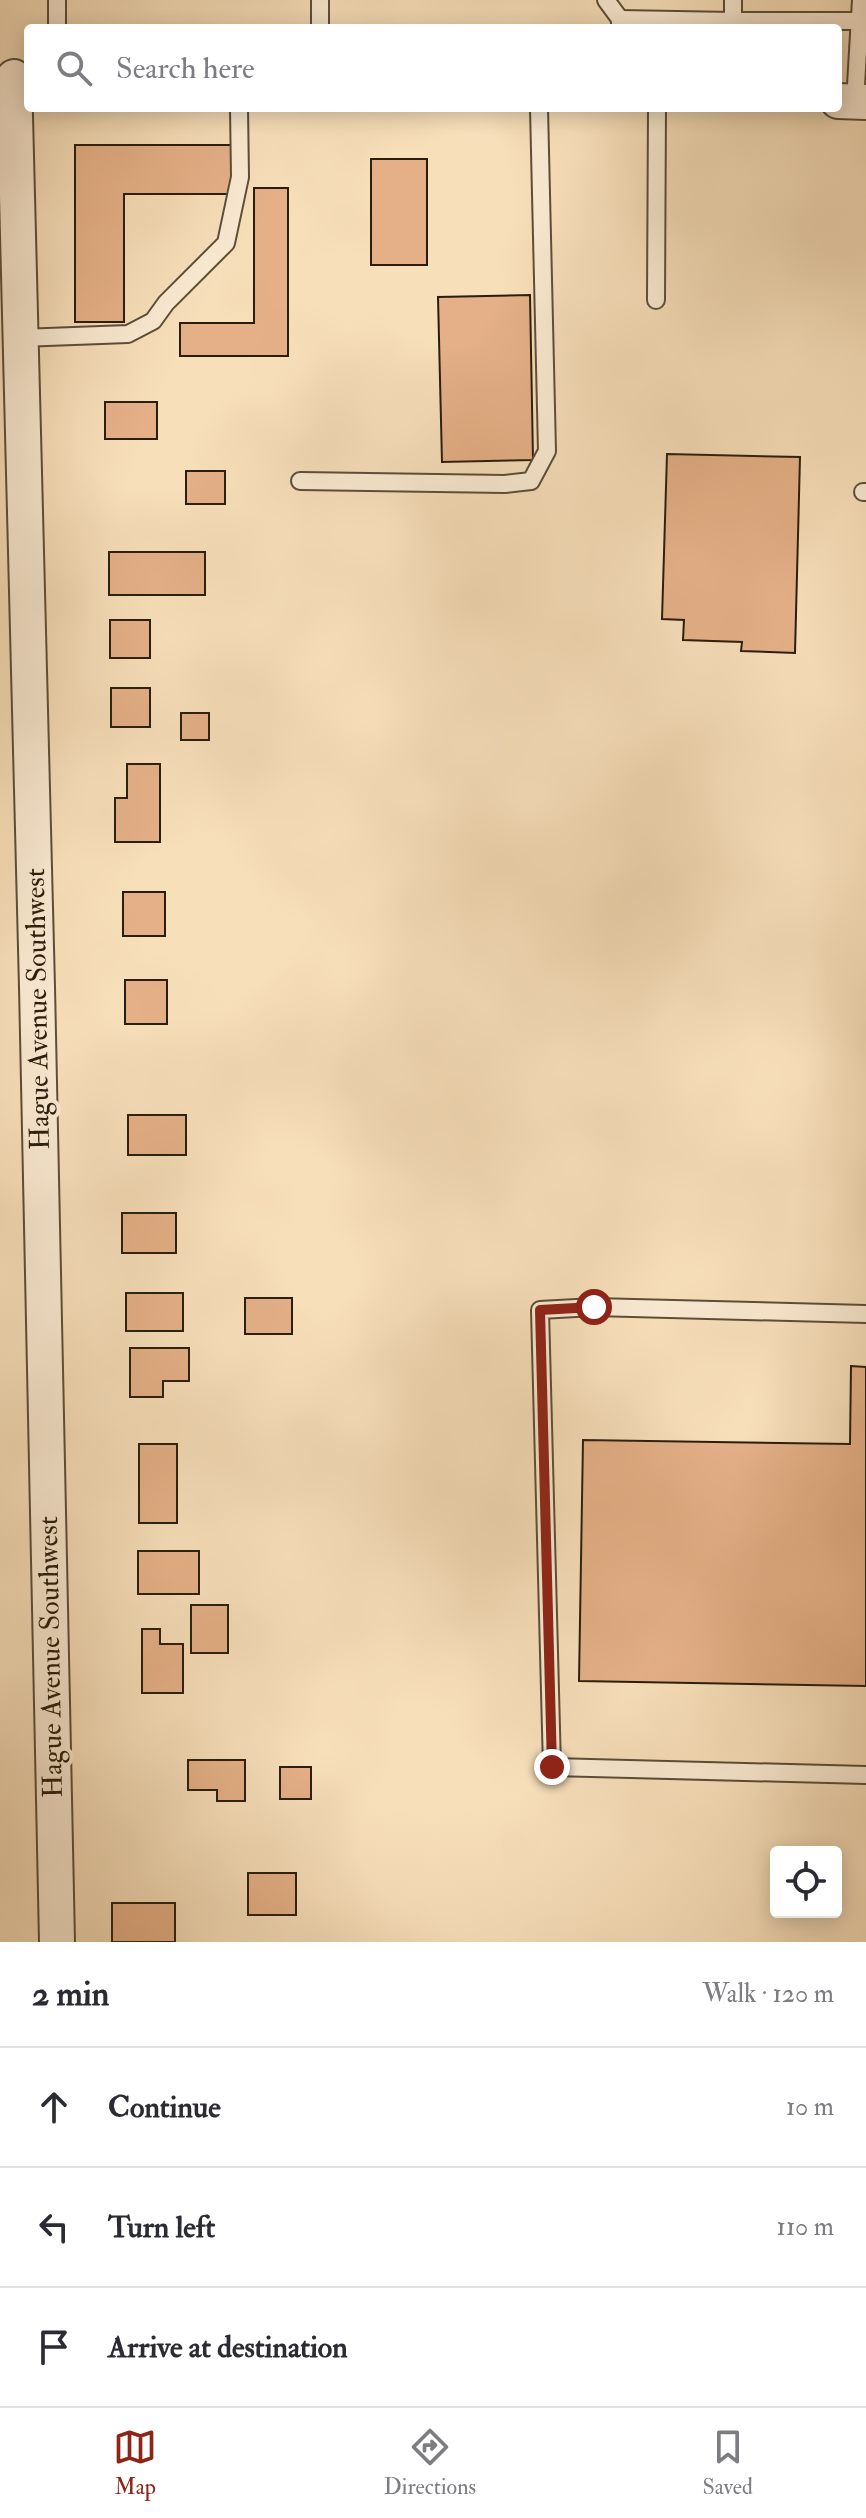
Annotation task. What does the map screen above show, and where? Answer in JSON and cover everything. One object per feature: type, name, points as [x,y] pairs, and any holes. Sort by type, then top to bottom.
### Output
[{"type":"street","name":"Hague Avenue Southwest","points":[[14,77],[57,1942]]},
{"type":"lane","points":[[57,0],[57,24]]},
{"type":"lane","points":[[320,0],[320,24]]},
{"type":"lane","points":[[606,0],[620,24],[863,21]]},
{"type":"lane","points":[[733,0],[733,21]]},
{"type":"lane","points":[[853,102],[863,21],[861,0]]},
{"type":"lane","points":[[20,338],[128,334],[153,321],[166,303],[226,243],[240,177],[239,112]]},
{"type":"lane","points":[[300,481],[505,484],[531,481],[547,451],[539,112]]},
{"type":"lane","points":[[656,300],[657,112]]},
{"type":"lane","points":[[866,1314],[594,1307],[540,1310],[552,1767],[866,1775]]},
{"type":"building","points":[[75,145],[232,145],[232,194],[124,194],[124,322],[75,322]]},
{"type":"building","points":[[371,159],[427,159],[427,265],[371,265]]},
{"type":"building","points":[[254,188],[288,188],[288,356],[180,356],[180,323],[254,323]]},
{"type":"building","points":[[530,295],[533,460],[442,462],[438,297]]},
{"type":"building","points":[[105,402],[157,402],[157,439],[105,439]]},
{"type":"building","points":[[667,454],[800,457],[795,653],[741,651],[742,642],[683,640],[684,620],[662,619]]},
{"type":"building","points":[[186,471],[225,471],[225,504],[186,504]]},
{"type":"building","points":[[109,552],[205,552],[205,595],[109,595]]},
{"type":"building","points":[[110,620],[150,620],[150,658],[110,658]]},
{"type":"building","points":[[111,688],[150,688],[150,727],[111,727]]},
{"type":"building","points":[[181,713],[209,713],[209,740],[181,740]]},
{"type":"building","points":[[127,764],[160,764],[160,842],[115,842],[115,798],[127,798]]},
{"type":"building","points":[[123,892],[165,892],[165,936],[123,936]]},
{"type":"building","points":[[125,980],[167,980],[167,1024],[125,1024]]},
{"type":"building","points":[[128,1115],[186,1115],[186,1155],[128,1155]]},
{"type":"building","points":[[122,1213],[176,1213],[176,1253],[122,1253]]},
{"type":"building","points":[[126,1293],[183,1293],[183,1331],[126,1331]]},
{"type":"building","points":[[245,1298],[292,1298],[292,1334],[245,1334]]},
{"type":"building","points":[[130,1348],[189,1348],[189,1381],[163,1381],[163,1397],[130,1397]]},
{"type":"building","points":[[851,1366],[866,1367],[866,1686],[579,1681],[583,1440],[850,1444]]},
{"type":"building","points":[[139,1444],[177,1444],[177,1523],[139,1523]]},
{"type":"building","points":[[138,1551],[199,1551],[199,1594],[138,1594]]},
{"type":"building","points":[[191,1605],[228,1605],[228,1653],[191,1653]]},
{"type":"building","points":[[142,1629],[160,1629],[160,1644],[183,1644],[183,1693],[142,1693]]},
{"type":"building","points":[[188,1760],[245,1760],[245,1801],[217,1801],[217,1790],[188,1790]]},
{"type":"building","points":[[280,1767],[311,1767],[311,1799],[280,1799]]},
{"type":"building","points":[[248,1873],[296,1873],[296,1915],[248,1915]]},
{"type":"building","points":[[112,1903],[175,1903],[175,1942],[112,1942]]},
{"type":"route","points":[[552,1767],[540,1310],[594,1307]]}]
